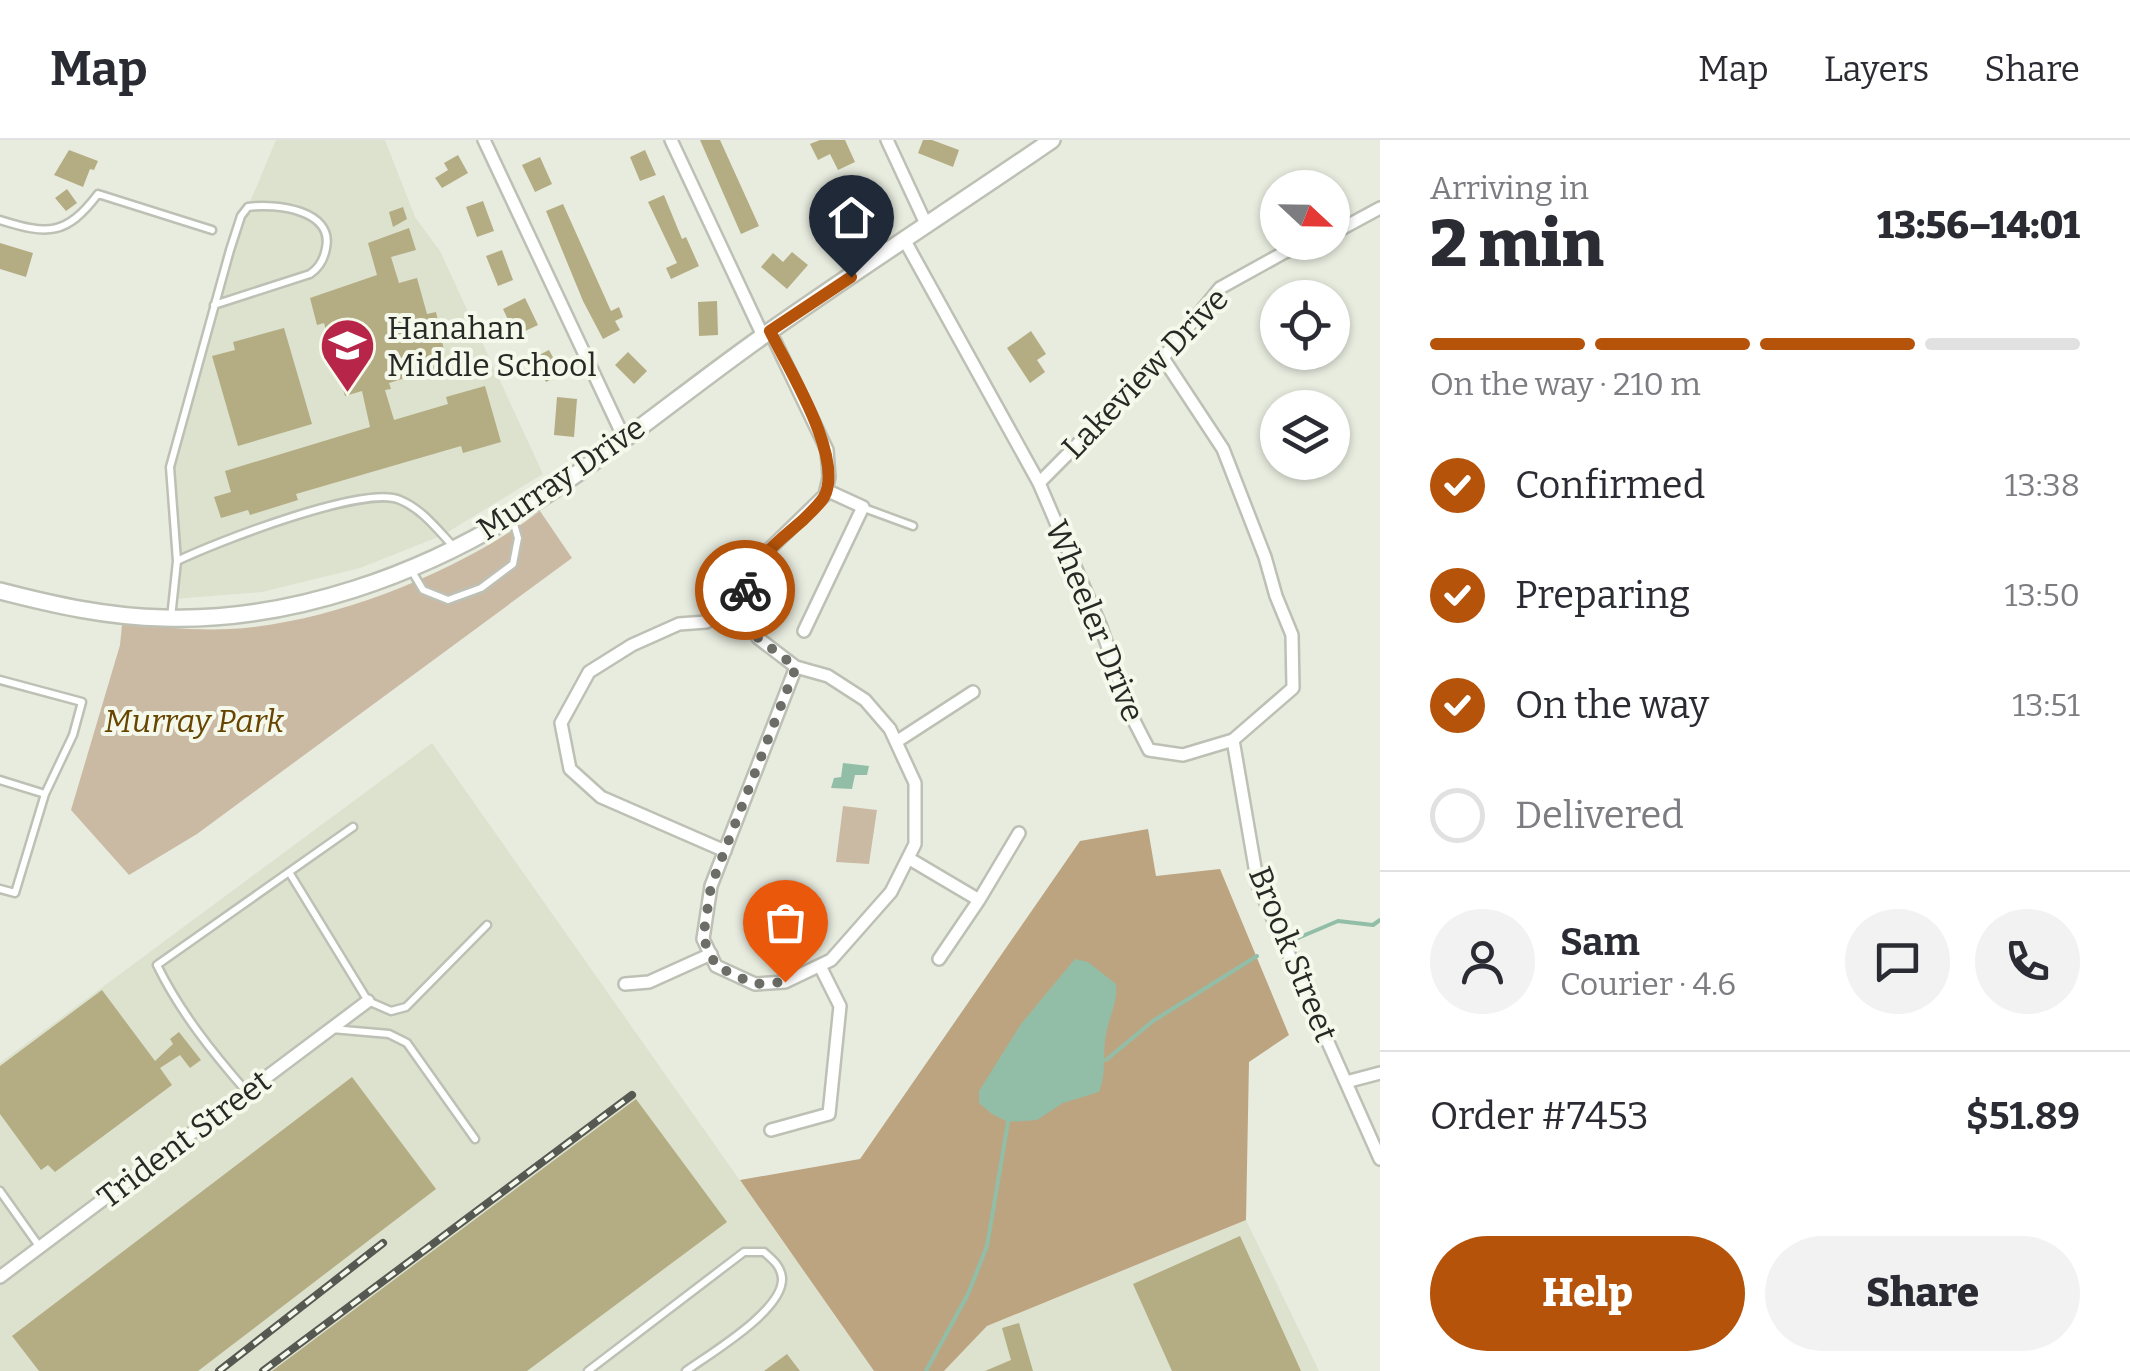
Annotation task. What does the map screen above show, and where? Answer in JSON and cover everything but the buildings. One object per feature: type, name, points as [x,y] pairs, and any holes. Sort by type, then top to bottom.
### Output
[{"type":"street","points":[[484,140],[624,438]]},
{"type":"street","points":[[671,140],[827,450],[829,477],[826,490],[808,515],[754,564],[739,606],[706,622],[679,624],[632,645],[589,672],[560,723],[570,769],[602,798],[725,851]]},
{"type":"street","points":[[887,140],[927,226]]},
{"type":"street","name":"Murray Drive","points":[[0,591],[76,610],[171,618],[274,609],[378,581],[512,517],[767,334],[1052,140]]},
{"type":"street","points":[[1350,224],[1380,208]]},
{"type":"street","name":"Wheeler Drive","points":[[904,241],[1039,483],[1101,628],[1130,713],[1149,750],[1183,756],[1233,740],[1293,688],[1292,635],[1222,450],[1163,358]]},
{"type":"street","name":"Lakeview Drive","points":[[1039,483],[1163,358],[1220,288],[1271,260]]},
{"type":"street","points":[[804,631],[862,507],[826,490]]},
{"type":"street","points":[[739,606],[758,638],[796,667],[828,676],[865,700],[890,729],[916,783],[915,844],[891,892],[830,960],[785,982],[754,984],[716,966],[703,938],[711,886],[796,667]]},
{"type":"street","points":[[896,742],[973,692]]},
{"type":"street","name":"Brook Street","points":[[1233,740],[1258,885],[1380,1159]]},
{"type":"street","points":[[940,959],[1018,833]]},
{"type":"street","points":[[908,858],[979,900]]},
{"type":"street","points":[[625,984],[649,982],[711,954]]},
{"type":"street","points":[[772,1130],[829,1114],[840,1006],[820,966]]},
{"type":"street","name":"Trident Street","points":[[0,1276],[368,1000]]},
{"type":"street","points":[[1346,1082],[1380,1073]]},
{"type":"lane","points":[[0,220],[49,232],[72,223],[98,194],[212,230]]},
{"type":"lane","points":[[171,618],[176,561],[170,466],[214,305],[241,216],[248,207],[262,205],[297,210],[322,223],[328,236],[319,268],[214,305]]},
{"type":"lane","points":[[176,561],[304,514],[375,496],[398,498],[424,515],[454,547]]},
{"type":"lane","points":[[862,507],[913,526]]},
{"type":"lane","points":[[409,567],[423,590],[448,600],[481,588],[513,564],[518,538],[512,517]]},
{"type":"lane","points":[[0,680],[82,702],[73,735],[45,794],[14,893],[0,889]]},
{"type":"lane","points":[[0,780],[45,794]]},
{"type":"lane","points":[[246,1092],[171,995],[157,966],[353,827]]},
{"type":"lane","points":[[288,872],[368,1000],[391,1011],[406,1008],[487,924]]},
{"type":"lane","points":[[330,1029],[389,1034],[407,1042],[475,1139]]},
{"type":"lane","points":[[0,1192],[40,1247]]},
{"type":"lane","points":[[588,1371],[744,1252],[764,1252],[779,1266],[783,1280],[776,1300],[686,1371]]},
{"type":"shaded area","name":"Hanahan Middle School","points":[[276,140],[385,140],[415,217],[440,251],[543,474],[443,535],[360,568],[262,592],[173,599],[177,561],[170,467],[241,216]]},
{"type":"shaded area","points":[[432,743],[874,1371],[0,1371],[0,1063]]},
{"type":"shaded area","points":[[843,763],[869,766],[867,775],[855,775],[852,789],[831,788],[834,778],[841,777]]},
{"type":"shaded area","points":[[1148,829],[1156,876],[1220,869],[1289,1035],[1249,1062],[1246,1220],[987,1326],[944,1371],[874,1371],[740,1180],[860,1159],[1080,841]]},
{"type":"shaded area","points":[[1075,959],[1088,962],[1116,984],[1099,1092],[1063,1103],[1037,1120],[1008,1122],[979,1103],[979,1091],[1021,1024]]},
{"type":"shaded area","points":[[1246,1220],[1319,1371],[944,1371],[987,1326]]},
{"type":"green space","name":"Murray Park","points":[[540,511],[572,558],[197,834],[129,875],[71,810],[120,645],[122,625],[229,629],[268,625],[351,606],[433,574]]},
{"type":"green space","points":[[843,806],[877,810],[869,864],[836,862]]},
{"type":"waterway","points":[[1298,938],[1338,921],[1373,925],[1380,920]]},
{"type":"waterway","points":[[1106,1060],[1153,1021],[1257,956]]},
{"type":"waterway","points":[[926,1371],[968,1294],[987,1246],[1008,1122]]},
{"type":"railway","points":[[263,1371],[632,1095]]},
{"type":"railway","points":[[219,1371],[383,1243]]},
{"type":"way so far","points":[[745,590],[739,606],[758,638],[796,667],[711,886],[703,938],[716,966],[754,984],[785,982]]},
{"type":"place","name":"Hanahan Middle School","points":[[348,395]]},
{"type":"route","points":[[745,590],[754,564],[808,515],[825,495],[829,477],[827,450],[770,331],[851,277]]}]
